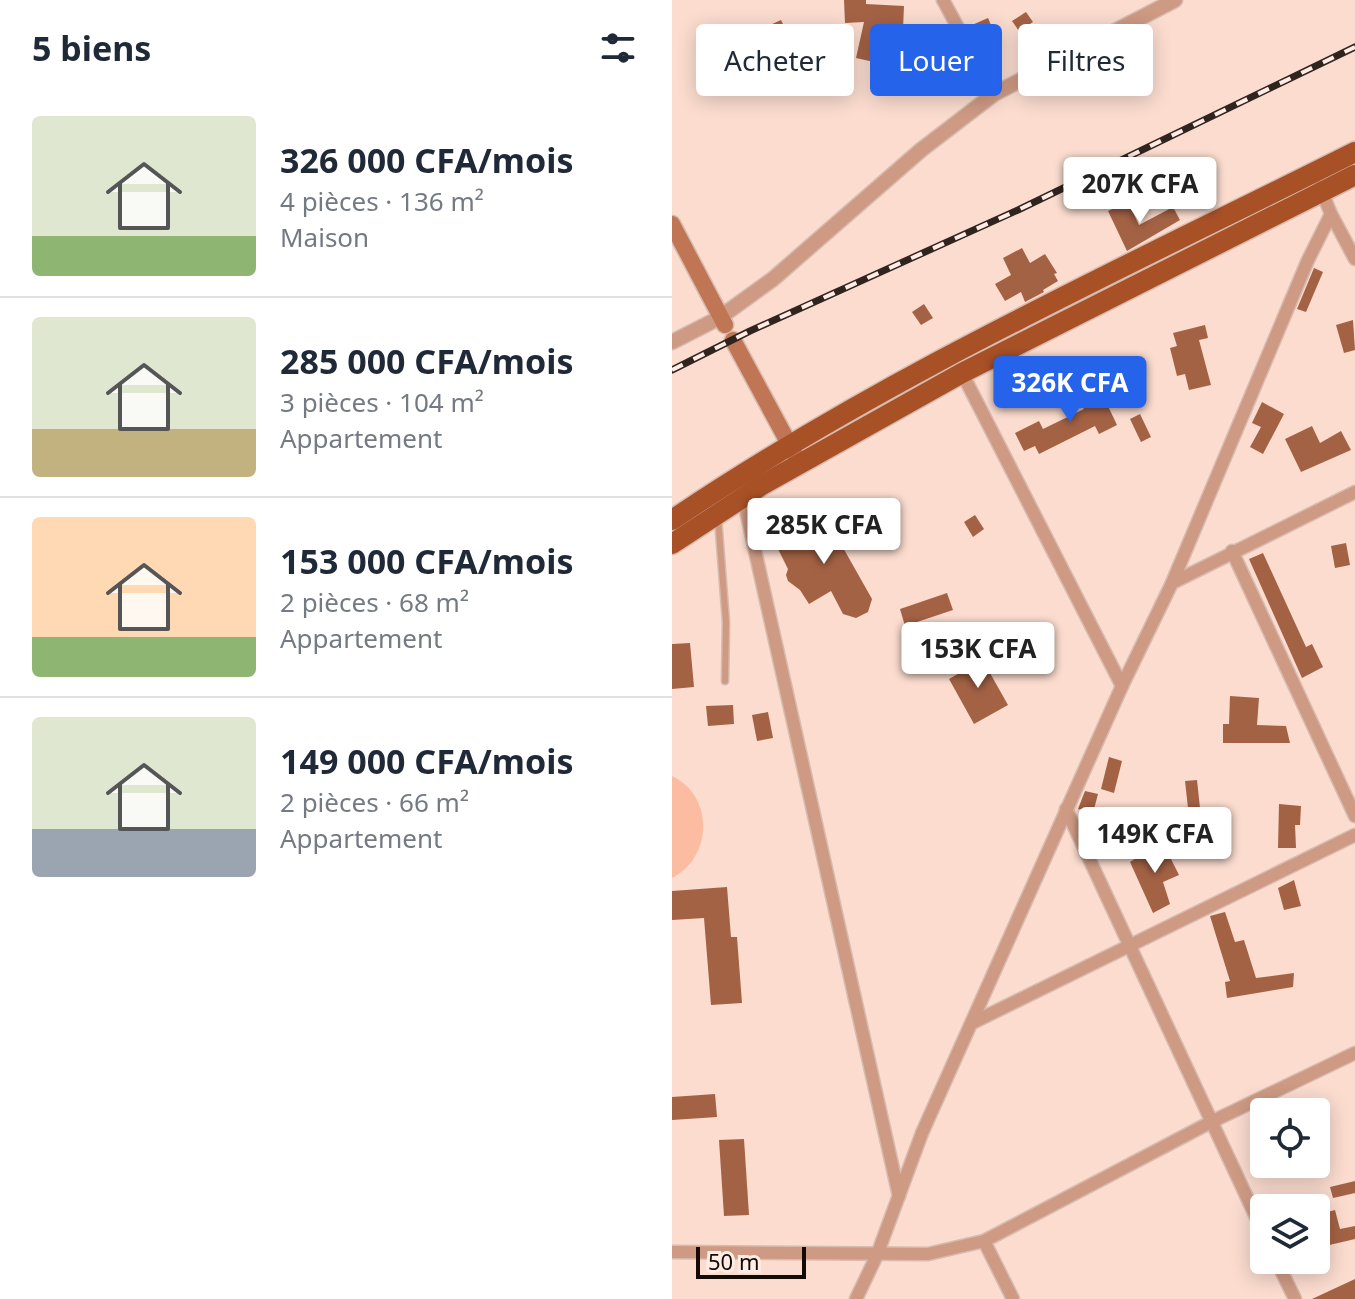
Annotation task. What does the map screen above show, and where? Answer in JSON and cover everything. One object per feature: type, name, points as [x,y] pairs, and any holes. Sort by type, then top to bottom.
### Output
[{"type":"highway","points":[[672,544],[743,497],[962,373],[1119,294],[1318,182],[1355,152]]},
{"type":"highway","points":[[672,520],[789,446],[901,382],[1107,272],[1318,182],[1355,175]]},
{"type":"highway","points":[[1107,272],[1119,294]]},
{"type":"highway","points":[[901,382],[913,402]]},
{"type":"main road","points":[[672,224],[800,464]]},
{"type":"street","points":[[943,0],[956,24]]},
{"type":"street","points":[[1002,90],[1175,0]]},
{"type":"street","points":[[672,342],[726,328],[773,279],[921,150],[991,96]]},
{"type":"street","points":[[1318,182],[1355,259]]},
{"type":"street","points":[[856,1299],[877,1255],[922,1133],[974,1022],[1066,809],[1172,583],[1308,260],[1331,214]]},
{"type":"street","points":[[962,373],[1122,686]]},
{"type":"street","points":[[1172,583],[1355,492]]},
{"type":"street","points":[[743,497],[899,1196]]},
{"type":"street","points":[[1232,551],[1355,816]]},
{"type":"street","points":[[1066,809],[1250,1204]]},
{"type":"street","points":[[974,1022],[1355,835]]},
{"type":"street","points":[[672,1252],[928,1254],[984,1241],[1211,1122],[1355,1053]]},
{"type":"street","points":[[984,1241],[1013,1299]]},
{"type":"street","points":[[1283,1274],[1295,1299]]},
{"type":"lane","points":[[718,514],[726,622],[725,681]]},
{"type":"shaded area","points":[[672,776],[686,785],[695,797],[703,827],[695,856],[672,878]]},
{"type":"building","points":[[844,0],[904,6],[903,24],[870,24],[870,61],[856,58],[864,22],[845,23]]},
{"type":"building","points":[[1026,12],[1033,22],[1018,24],[1018,30],[1012,21]]},
{"type":"building","points":[[988,18],[991,24],[974,24]]},
{"type":"building","points":[[1128,202],[1139,225],[1173,207],[1180,220],[1127,251],[1108,211]]},
{"type":"building","points":[[1022,248],[1030,263],[1045,254],[1057,273],[1054,274],[1058,281],[1025,302],[1021,292],[1005,301],[995,284],[1011,275],[1003,258]]},
{"type":"building","points":[[1314,268],[1323,272],[1306,312],[1297,309]]},
{"type":"building","points":[[924,304],[933,318],[921,325],[912,312]]},
{"type":"building","points":[[1353,320],[1355,350],[1344,353],[1336,325]]},
{"type":"building","points":[[1205,325],[1208,338],[1199,340],[1211,385],[1189,390],[1185,374],[1177,376],[1170,348],[1177,346],[1173,333]]},
{"type":"building","points":[[1098,385],[1117,425],[1099,434],[1095,426],[1039,454],[1035,446],[1024,451],[1015,433],[1039,421],[1043,429],[1084,409],[1077,396]]},
{"type":"building","points":[[1262,402],[1284,414],[1263,454],[1250,447],[1261,427],[1252,423]]},
{"type":"building","points":[[1140,414],[1151,437],[1141,442],[1130,419]]},
{"type":"building","points":[[1312,426],[1320,443],[1341,431],[1351,450],[1301,472],[1285,439]]},
{"type":"building","points":[[813,509],[824,514],[872,599],[868,612],[856,618],[843,614],[831,591],[809,604],[800,590],[788,581],[788,569],[777,547],[793,538],[801,516]]},
{"type":"building","points":[[975,515],[984,529],[973,537],[964,522]]},
{"type":"building","points":[[1346,543],[1350,565],[1335,568],[1331,546]]},
{"type":"building","points":[[1263,553],[1306,647],[1312,644],[1323,667],[1302,678],[1249,559]]},
{"type":"building","points":[[947,593],[953,610],[905,626],[900,609]]},
{"type":"building","points":[[690,643],[694,687],[672,689],[672,644]]},
{"type":"building","points":[[977,650],[1008,705],[974,724],[949,679],[970,667],[965,657]]},
{"type":"building","points":[[1230,696],[1259,698],[1257,725],[1286,726],[1290,743],[1223,743],[1223,724],[1229,724]]},
{"type":"building","points":[[733,705],[734,724],[708,726],[706,706]]},
{"type":"building","points":[[768,712],[773,738],[757,741],[752,715]]},
{"type":"building","points":[[1109,757],[1122,761],[1114,793],[1101,789]]},
{"type":"building","points":[[1197,780],[1198,812],[1154,827],[1153,812],[1165,810],[1165,807],[1188,808],[1185,781]]},
{"type":"building","points":[[1085,791],[1098,794],[1093,813],[1078,809]]},
{"type":"building","points":[[1279,804],[1301,806],[1300,825],[1295,825],[1296,848],[1278,848]]},
{"type":"building","points":[[1115,819],[1121,837],[1101,844],[1095,825]]},
{"type":"building","points":[[1162,841],[1179,875],[1163,882],[1170,904],[1153,913],[1130,862]]},
{"type":"building","points":[[1294,880],[1301,906],[1284,910],[1278,888]]},
{"type":"building","points":[[727,887],[731,937],[737,937],[742,1003],[711,1005],[704,918],[672,920],[672,891]]},
{"type":"building","points":[[1225,912],[1235,942],[1244,940],[1256,978],[1294,973],[1293,987],[1227,998],[1225,982],[1230,981],[1210,916]]},
{"type":"building","points":[[715,1094],[717,1117],[672,1120],[672,1097]]},
{"type":"building","points":[[744,1139],[749,1215],[724,1216],[719,1140]]},
{"type":"building","points":[[1355,1181],[1355,1193],[1333,1198],[1330,1187]]},
{"type":"building","points":[[1335,1210],[1340,1229],[1355,1226],[1355,1239],[1330,1245],[1330,1211]]},
{"type":"building","points":[[1355,1279],[1355,1299],[1312,1299]]},
{"type":"railway","points":[[672,370],[750,331],[1018,210],[1355,47]]}]
